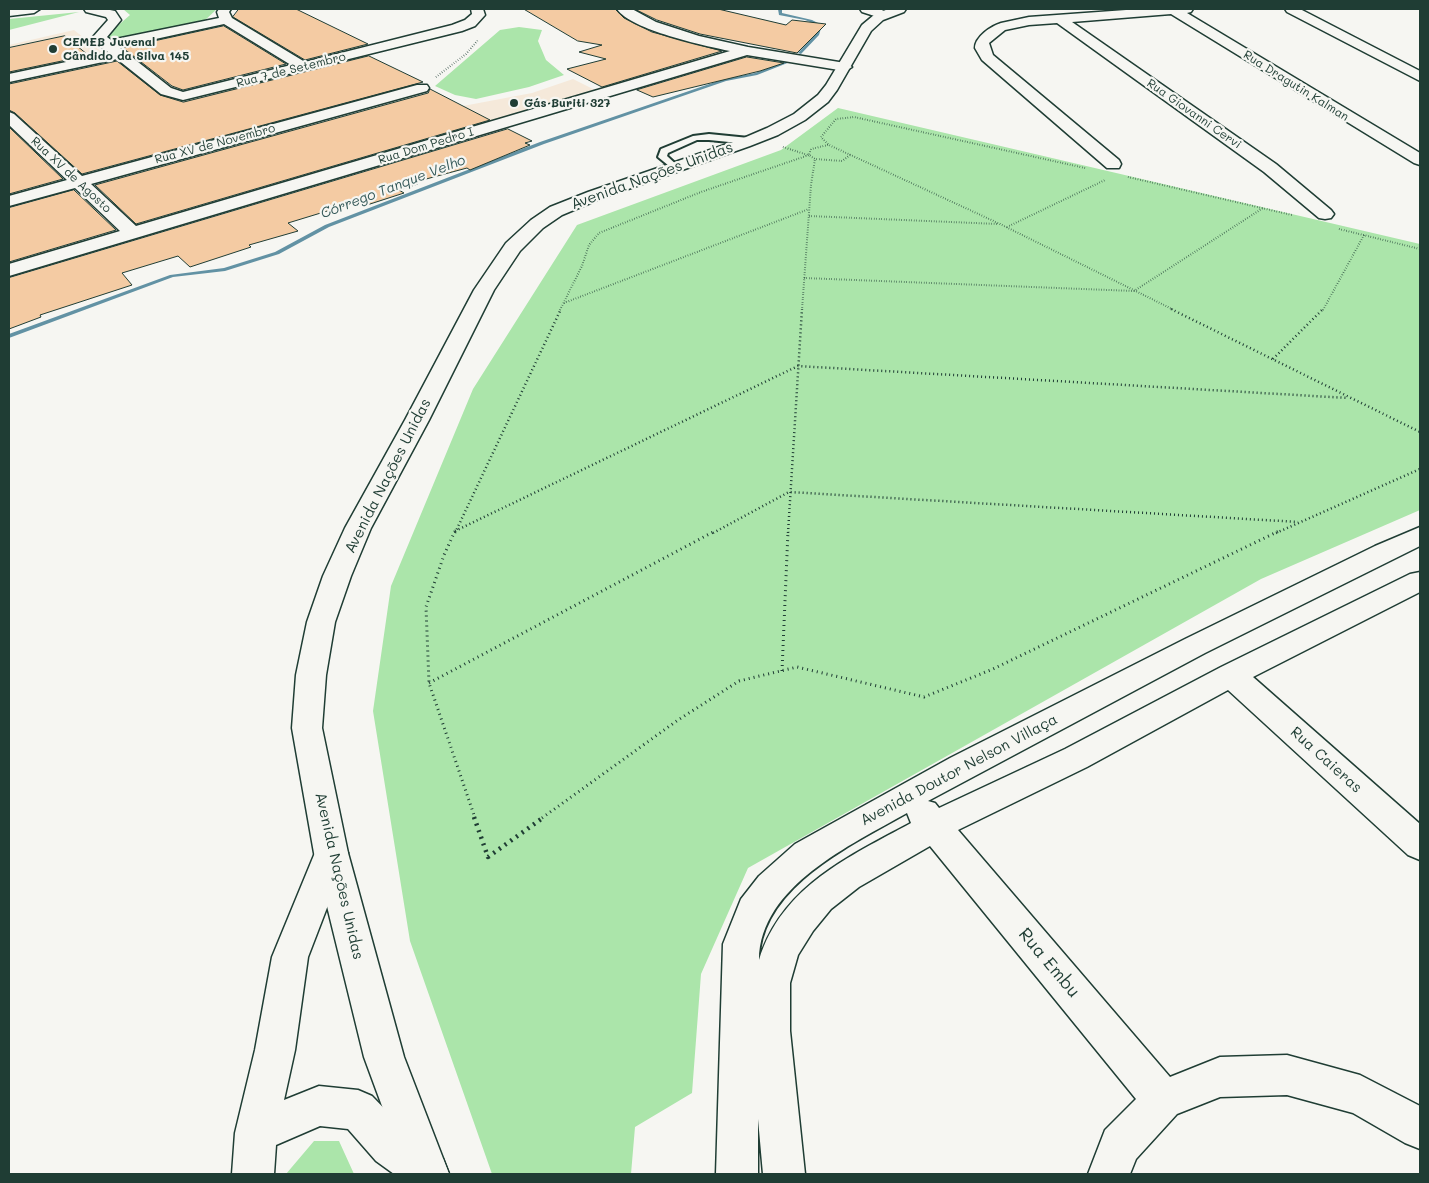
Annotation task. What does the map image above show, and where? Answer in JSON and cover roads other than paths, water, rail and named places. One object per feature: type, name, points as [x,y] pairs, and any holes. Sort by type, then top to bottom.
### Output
[{"type":"street","points":[[9,12],[34,9]]},
{"type":"street","points":[[90,9],[111,14],[115,20],[99,38],[113,50]]},
{"type":"street","points":[[623,9],[652,26],[671,34],[746,51]]},
{"type":"street","points":[[1112,164],[987,58],[982,48],[982,42],[1001,27],[1029,21],[1180,9]]},
{"type":"street","name":"Rua Dragutin Kalman","points":[[1180,9],[1420,160]]},
{"type":"street","points":[[1291,9],[1420,77]]},
{"type":"street","name":"Avenida Nações Unidas","points":[[428,1174],[384,1057],[331,852],[307,728],[311,675],[321,622],[338,576],[358,528],[417,420],[484,290],[513,247],[537,224],[579,200],[749,141],[781,127],[813,108],[826,97],[866,31],[884,11]]},
{"type":"street","points":[[9,78],[113,50],[226,14],[304,67]]},
{"type":"street","name":"Rua 7 de Setembro","points":[[113,50],[166,92],[176,96],[196,94],[457,28],[474,18]]},
{"type":"street","name":"Rua Giovanni Cervi","points":[[1059,18],[1270,168],[1325,214]]},
{"type":"street","name":"Rua Dom Pedro I","points":[[9,270],[746,51],[845,67]]},
{"type":"street","name":"Rua XV de Novembro","points":[[9,201],[422,88]]},
{"type":"street","name":"Rua XV de Agosto","points":[[9,117],[133,233]]},
{"type":"street","name":"Avenida Doutor Nelson Villaça","points":[[737,1174],[741,944],[754,910],[771,887],[807,854],[908,796],[1195,646],[1420,536]]},
{"type":"street","points":[[784,1174],[771,1030],[772,983],[781,949],[800,919],[818,898],[847,876],[935,826],[1076,758],[1231,675],[1420,581]]},
{"type":"street","name":"Rua Caieras","points":[[1231,675],[1420,845]]},
{"type":"street","name":"Rua Embu","points":[[908,796],[1163,1100]]},
{"type":"street","points":[[253,1174],[256,1132],[275,1050],[290,957],[331,852]]},
{"type":"street","points":[[1109,1174],[1120,1145],[1163,1100],[1220,1077],[1287,1075],[1360,1095],[1420,1128]]},
{"type":"street","points":[[256,1132],[319,1106],[358,1110],[391,1146],[428,1174]]},
{"type":"waterway","name":"Córrego Tanque Velho","points":[[780,9],[780,14],[805,19],[820,25],[818,34],[800,53]]},
{"type":"waterway","name":"Córrego Tanque Velho","points":[[9,336],[172,276],[225,269],[277,253],[327,226],[542,143],[725,80],[756,74],[788,62]]},
{"type":"place","name":"CEMEB Juvenal Cândido da Silva 145","points":[[53,49]]},
{"type":"place","name":"Gás Buriti 327","points":[[514,103]]}]
